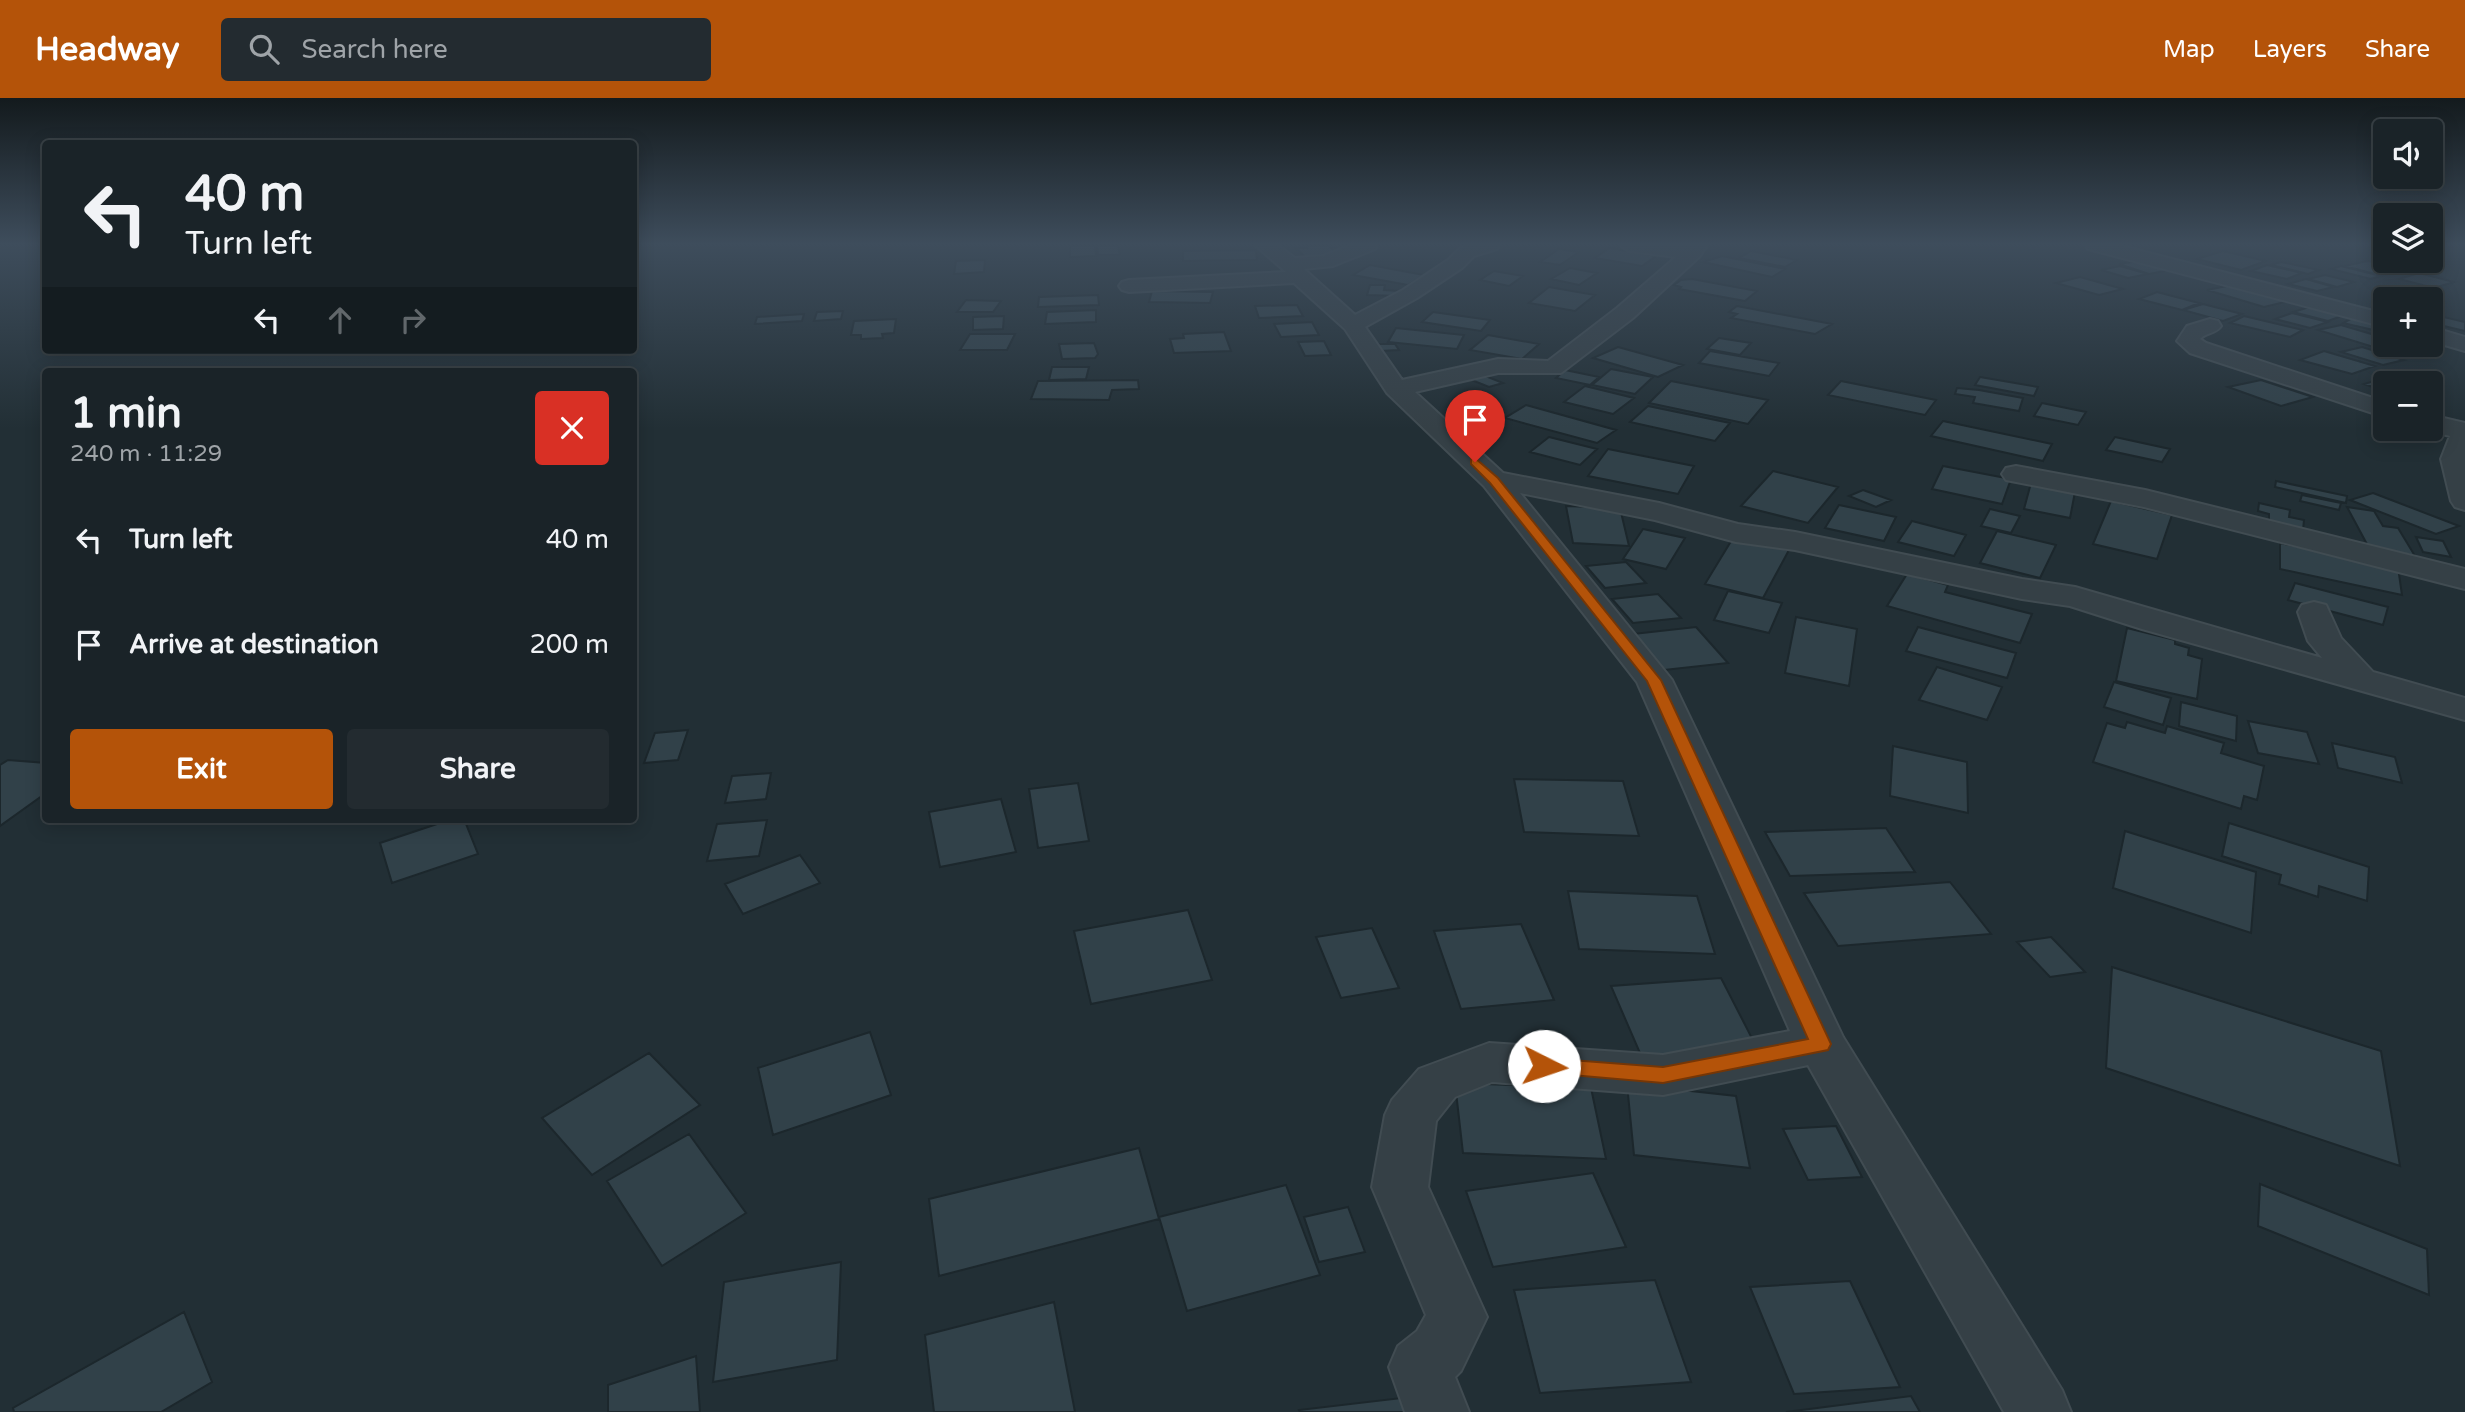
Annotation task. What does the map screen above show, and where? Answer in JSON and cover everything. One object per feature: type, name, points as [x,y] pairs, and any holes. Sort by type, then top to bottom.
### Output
[{"type":"street","points":[[1333,306],[1353,325],[1396,388],[1494,480],[1654,680],[1821,1044],[2039,1412]]},
{"type":"street","points":[[1353,325],[1387,306]]},
{"type":"street","points":[[1396,388],[1436,382],[1498,366],[1553,368],[1633,306]]},
{"type":"street","points":[[2329,306],[2373,318]]},
{"type":"street","points":[[2210,326],[2196,331],[2188,341],[2198,348],[2373,406]]},
{"type":"street","points":[[2443,338],[2465,344]]},
{"type":"street","points":[[2443,426],[2465,431],[2455,459],[2465,501]]},
{"type":"street","points":[[2016,474],[2146,499],[2465,579]]},
{"type":"street","points":[[1494,480],[1659,512],[1736,533],[1795,541],[2075,597],[2154,622],[2465,709]]},
{"type":"street","points":[[2314,612],[2325,641],[2359,678]]},
{"type":"street","points":[[1437,1412],[1420,1367],[1439,1351],[1457,1317],[1400,1187],[1411,1115],[1437,1083],[1489,1062],[1663,1075],[1821,1044]]},
{"type":"building","points":[[961,306],[997,306],[993,312],[957,312]]},
{"type":"building","points":[[1255,306],[1298,306],[1303,316],[1259,318]]},
{"type":"building","points":[[1548,306],[1581,306],[1575,311]]},
{"type":"building","points":[[1739,306],[1832,324],[1815,334],[1731,318],[1737,314],[1729,312]]},
{"type":"building","points":[[2168,306],[2191,306],[2182,310]]},
{"type":"building","points":[[2195,306],[2212,306],[2242,314],[2223,321],[2183,310]]},
{"type":"building","points":[[2322,306],[2350,313],[2328,321],[2293,312]]},
{"type":"building","points":[[1096,310],[1096,322],[1045,324],[1047,312]]},
{"type":"building","points":[[843,311],[841,319],[814,321],[817,312]]},
{"type":"building","points":[[1433,312],[1490,320],[1481,331],[1422,322]]},
{"type":"building","points":[[2292,313],[2328,322],[2310,328],[2275,319]]},
{"type":"building","points":[[804,314],[802,321],[755,324],[757,317]]},
{"type":"building","points":[[1004,316],[1003,329],[973,330],[973,317]]},
{"type":"building","points":[[2244,316],[2303,330],[2290,337],[2230,323]]},
{"type":"building","points":[[2356,316],[2373,320],[2373,330],[2343,323]]},
{"type":"building","points":[[2443,317],[2465,322],[2465,331],[2443,326]]},
{"type":"building","points":[[896,319],[894,333],[882,334],[883,338],[861,339],[861,335],[851,335],[854,321]]},
{"type":"building","points":[[1312,322],[1319,335],[1281,337],[1274,324]]},
{"type":"building","points":[[2341,325],[2373,334],[2373,347],[2318,330]]},
{"type":"building","points":[[1396,328],[1464,335],[1457,349],[1388,342]]},
{"type":"building","points":[[1224,332],[1231,351],[1174,353],[1170,339],[1184,338],[1183,334]]},
{"type":"building","points":[[970,334],[1015,334],[1007,350],[960,350]]},
{"type":"building","points":[[1488,335],[1539,344],[1522,359],[1470,350]]},
{"type":"building","points":[[1719,338],[1751,343],[1740,355],[1707,349]]},
{"type":"building","points":[[1324,341],[1331,355],[1305,356],[1298,342]]},
{"type":"building","points":[[1094,343],[1098,354],[1095,358],[1062,359],[1059,344]]},
{"type":"building","points":[[1376,344],[1395,344],[1399,350],[1380,351]]},
{"type":"building","points":[[1618,347],[1683,365],[1658,377],[1593,358]]},
{"type":"building","points":[[2362,347],[2373,350],[2373,357],[2404,360],[2383,365],[2341,352]]},
{"type":"building","points":[[1710,351],[1779,363],[1769,376],[1699,363]]},
{"type":"building","points":[[2324,351],[2375,366],[2352,374],[2300,360]]},
{"type":"building","points":[[1052,367],[1089,367],[1086,379],[1049,380]]},
{"type":"building","points":[[1611,369],[1653,377],[1635,394],[1592,385]]},
{"type":"building","points":[[1565,370],[1599,377],[1590,385],[1556,378]]},
{"type":"building","points":[[1483,375],[1503,383],[1489,387],[1469,379]]},
{"type":"building","points":[[1980,377],[2038,387],[2034,396],[1975,385]]},
{"type":"building","points":[[1138,380],[1139,389],[1112,390],[1109,400],[1031,399],[1038,381]]},
{"type":"building","points":[[2261,380],[2313,397],[2281,406],[2228,387]]},
{"type":"building","points":[[1671,381],[1768,400],[1748,424],[1649,403]]},
{"type":"building","points":[[1841,381],[1936,400],[1925,415],[1828,395]]},
{"type":"building","points":[[1585,386],[1634,398],[1613,414],[1564,402]]},
{"type":"building","points":[[1957,388],[2023,398],[2019,411],[1973,403],[1975,397],[1955,394]]},
{"type":"building","points":[[2042,403],[2086,412],[2078,425],[2034,416]]},
{"type":"building","points":[[1526,405],[1616,430],[1597,443],[1505,418]]},
{"type":"building","points":[[1648,406],[1730,423],[1715,441],[1630,422]]},
{"type":"building","points":[[1943,421],[2052,444],[2043,461],[1931,436]]},
{"type":"building","points":[[1549,437],[1597,449],[1580,465],[1530,452]]},
{"type":"building","points":[[2115,437],[2170,449],[2162,462],[2106,450]]},
{"type":"building","points":[[1608,449],[1694,466],[1678,494],[1588,476]]},
{"type":"building","points":[[1943,466],[2011,479],[2002,504],[1932,489]]},
{"type":"building","points":[[1773,471],[1838,487],[1808,523],[1741,506]]},
{"type":"building","points":[[2276,481],[2347,496],[2346,503],[2275,487]]},
{"type":"building","points":[[2031,483],[2075,492],[2070,518],[2024,509]]},
{"type":"building","points":[[1863,490],[1891,500],[1876,507],[1849,496]]},
{"type":"building","points":[[2373,493],[2459,526],[2436,534],[2350,500]]},
{"type":"building","points":[[2302,495],[2341,503],[2339,510],[2300,501]]},
{"type":"building","points":[[2111,501],[2172,515],[2157,559],[2093,544]]},
{"type":"building","points":[[2259,503],[2290,510],[2289,517],[2304,520],[2303,530],[2269,522],[2269,514],[2258,511]]},
{"type":"building","points":[[1839,505],[1896,517],[1884,541],[1825,528]]},
{"type":"building","points":[[1566,506],[1620,508],[1629,546],[1573,543]]},
{"type":"building","points":[[2347,507],[2374,511],[2383,526],[2398,528],[2415,556],[2368,546]]},
{"type":"building","points":[[1990,509],[2020,516],[2011,533],[1981,526]]},
{"type":"building","points":[[1912,521],[1966,535],[1954,556],[1898,542]]},
{"type":"building","points":[[1643,529],[1685,538],[1666,569],[1623,559]]},
{"type":"building","points":[[1997,531],[2056,545],[2040,578],[1980,563]]},
{"type":"building","points":[[2416,537],[2443,541],[2451,557],[2423,552]]},
{"type":"building","points":[[1733,538],[1789,550],[1763,598],[1705,584]]},
{"type":"building","points":[[2280,543],[2398,567],[2402,595],[2280,569]]},
{"type":"building","points":[[1626,562],[1646,583],[1605,588],[1586,566]]},
{"type":"building","points":[[1907,574],[1948,585],[1945,592],[2032,614],[2020,643],[1887,606]]},
{"type":"building","points":[[2295,583],[2388,607],[2383,625],[2288,600]]},
{"type":"building","points":[[1728,591],[1782,603],[1769,633],[1714,620]]},
{"type":"building","points":[[1658,594],[1681,618],[1633,623],[1612,599]]},
{"type":"building","points":[[1796,617],[1857,629],[1849,686],[1785,673]]},
{"type":"building","points":[[1696,627],[1728,663],[1664,670],[1633,634]]},
{"type":"building","points":[[1918,627],[2016,653],[2007,678],[1906,651]]},
{"type":"building","points":[[2127,628],[2175,640],[2175,644],[2189,648],[2188,655],[2202,659],[2197,699],[2116,681]]},
{"type":"building","points":[[1937,667],[2002,687],[1987,720],[1919,700]]},
{"type":"building","points":[[2114,682],[2171,698],[2163,725],[2104,707]]},
{"type":"building","points":[[2181,702],[2237,716],[2236,741],[2179,726]]},
{"type":"building","points":[[2248,721],[2307,732],[2319,764],[2258,753]]},
{"type":"building","points":[[2127,722],[2165,733],[2167,726],[2224,743],[2221,753],[2264,766],[2257,800],[2244,796],[2241,809],[2093,762],[2107,723],[2125,728]]},
{"type":"building","points":[[688,730],[678,760],[644,763],[655,733]]},
{"type":"building","points":[[2332,743],[2395,757],[2402,783],[2338,768]]},
{"type":"building","points":[[1893,746],[1967,762],[1968,813],[1890,796]]},
{"type":"building","points":[[8,760],[42,763],[42,796],[0,826],[0,765]]},
{"type":"building","points":[[771,773],[766,799],[725,803],[732,776]]},
{"type":"building","points":[[1514,779],[1623,781],[1639,836],[1524,832]]},
{"type":"building","points":[[1078,783],[1089,841],[1038,848],[1029,789]]},
{"type":"building","points":[[1001,799],[1016,852],[940,867],[929,812]]},
{"type":"building","points":[[767,820],[759,856],[707,861],[717,824]]},
{"type":"building","points":[[440,823],[466,823],[478,854],[392,883],[380,843]]},
{"type":"building","points":[[2229,823],[2369,867],[2367,901],[2319,886],[2318,897],[2279,884],[2281,875],[2222,856]]},
{"type":"building","points":[[1886,828],[1915,872],[1790,876],[1765,832]]},
{"type":"building","points":[[2125,831],[2256,872],[2251,933],[2113,888]]},
{"type":"building","points":[[800,855],[820,883],[743,914],[725,884]]},
{"type":"building","points":[[1950,882],[1991,934],[1838,946],[1804,893]]},
{"type":"building","points":[[1568,891],[1697,896],[1715,954],[1579,949]]},
{"type":"building","points":[[1188,910],[1212,980],[1091,1004],[1074,931]]},
{"type":"building","points":[[1521,924],[1554,1000],[1461,1009],[1434,931]]},
{"type":"building","points":[[1372,928],[1399,988],[1341,998],[1316,937]]},
{"type":"building","points":[[2051,937],[2085,972],[2050,977],[2017,942]]},
{"type":"building","points":[[2112,967],[2381,1051],[2400,1166],[2106,1068]]},
{"type":"building","points":[[1721,978],[1759,1052],[1643,1060],[1611,986]]},
{"type":"building","points":[[870,1032],[891,1095],[773,1135],[758,1068]]},
{"type":"building","points":[[649,1053],[700,1105],[592,1175],[542,1118]]},
{"type":"building","points":[[1455,1083],[1591,1088],[1606,1159],[1463,1153]]},
{"type":"building","points":[[1627,1084],[1736,1096],[1750,1168],[1634,1155]]},
{"type":"building","points":[[1836,1126],[1862,1177],[1808,1180],[1783,1129]]},
{"type":"building","points":[[689,1134],[746,1213],[662,1266],[607,1181]]},
{"type":"building","points":[[1139,1148],[1159,1219],[939,1276],[929,1199]]},
{"type":"building","points":[[1593,1173],[1626,1247],[1493,1267],[1466,1191]]},
{"type":"building","points":[[2260,1184],[2427,1249],[2429,1295],[2258,1226]]},
{"type":"building","points":[[1286,1185],[1320,1275],[1187,1311],[1159,1217]]},
{"type":"building","points":[[1348,1207],[1365,1252],[1319,1262],[1304,1217]]},
{"type":"building","points":[[841,1262],[837,1360],[713,1382],[724,1282]]},
{"type":"building","points":[[1655,1280],[1691,1382],[1540,1393],[1514,1290]]},
{"type":"building","points":[[1850,1281],[1900,1387],[1794,1394],[1750,1287]]},
{"type":"building","points":[[1054,1302],[1075,1412],[934,1412],[925,1335]]},
{"type":"building","points":[[184,1312],[212,1382],[161,1412],[14,1412],[13,1408]]},
{"type":"building","points":[[696,1356],[700,1412],[608,1412],[608,1385]]},
{"type":"building","points":[[1911,1396],[1920,1412],[1786,1412]]},
{"type":"building","points":[[1410,1397],[1413,1412],[1299,1410]]},
{"type":"route","points":[[1475,462],[1494,480],[1654,680],[1821,1044],[1663,1075],[1544,1066]]}]
